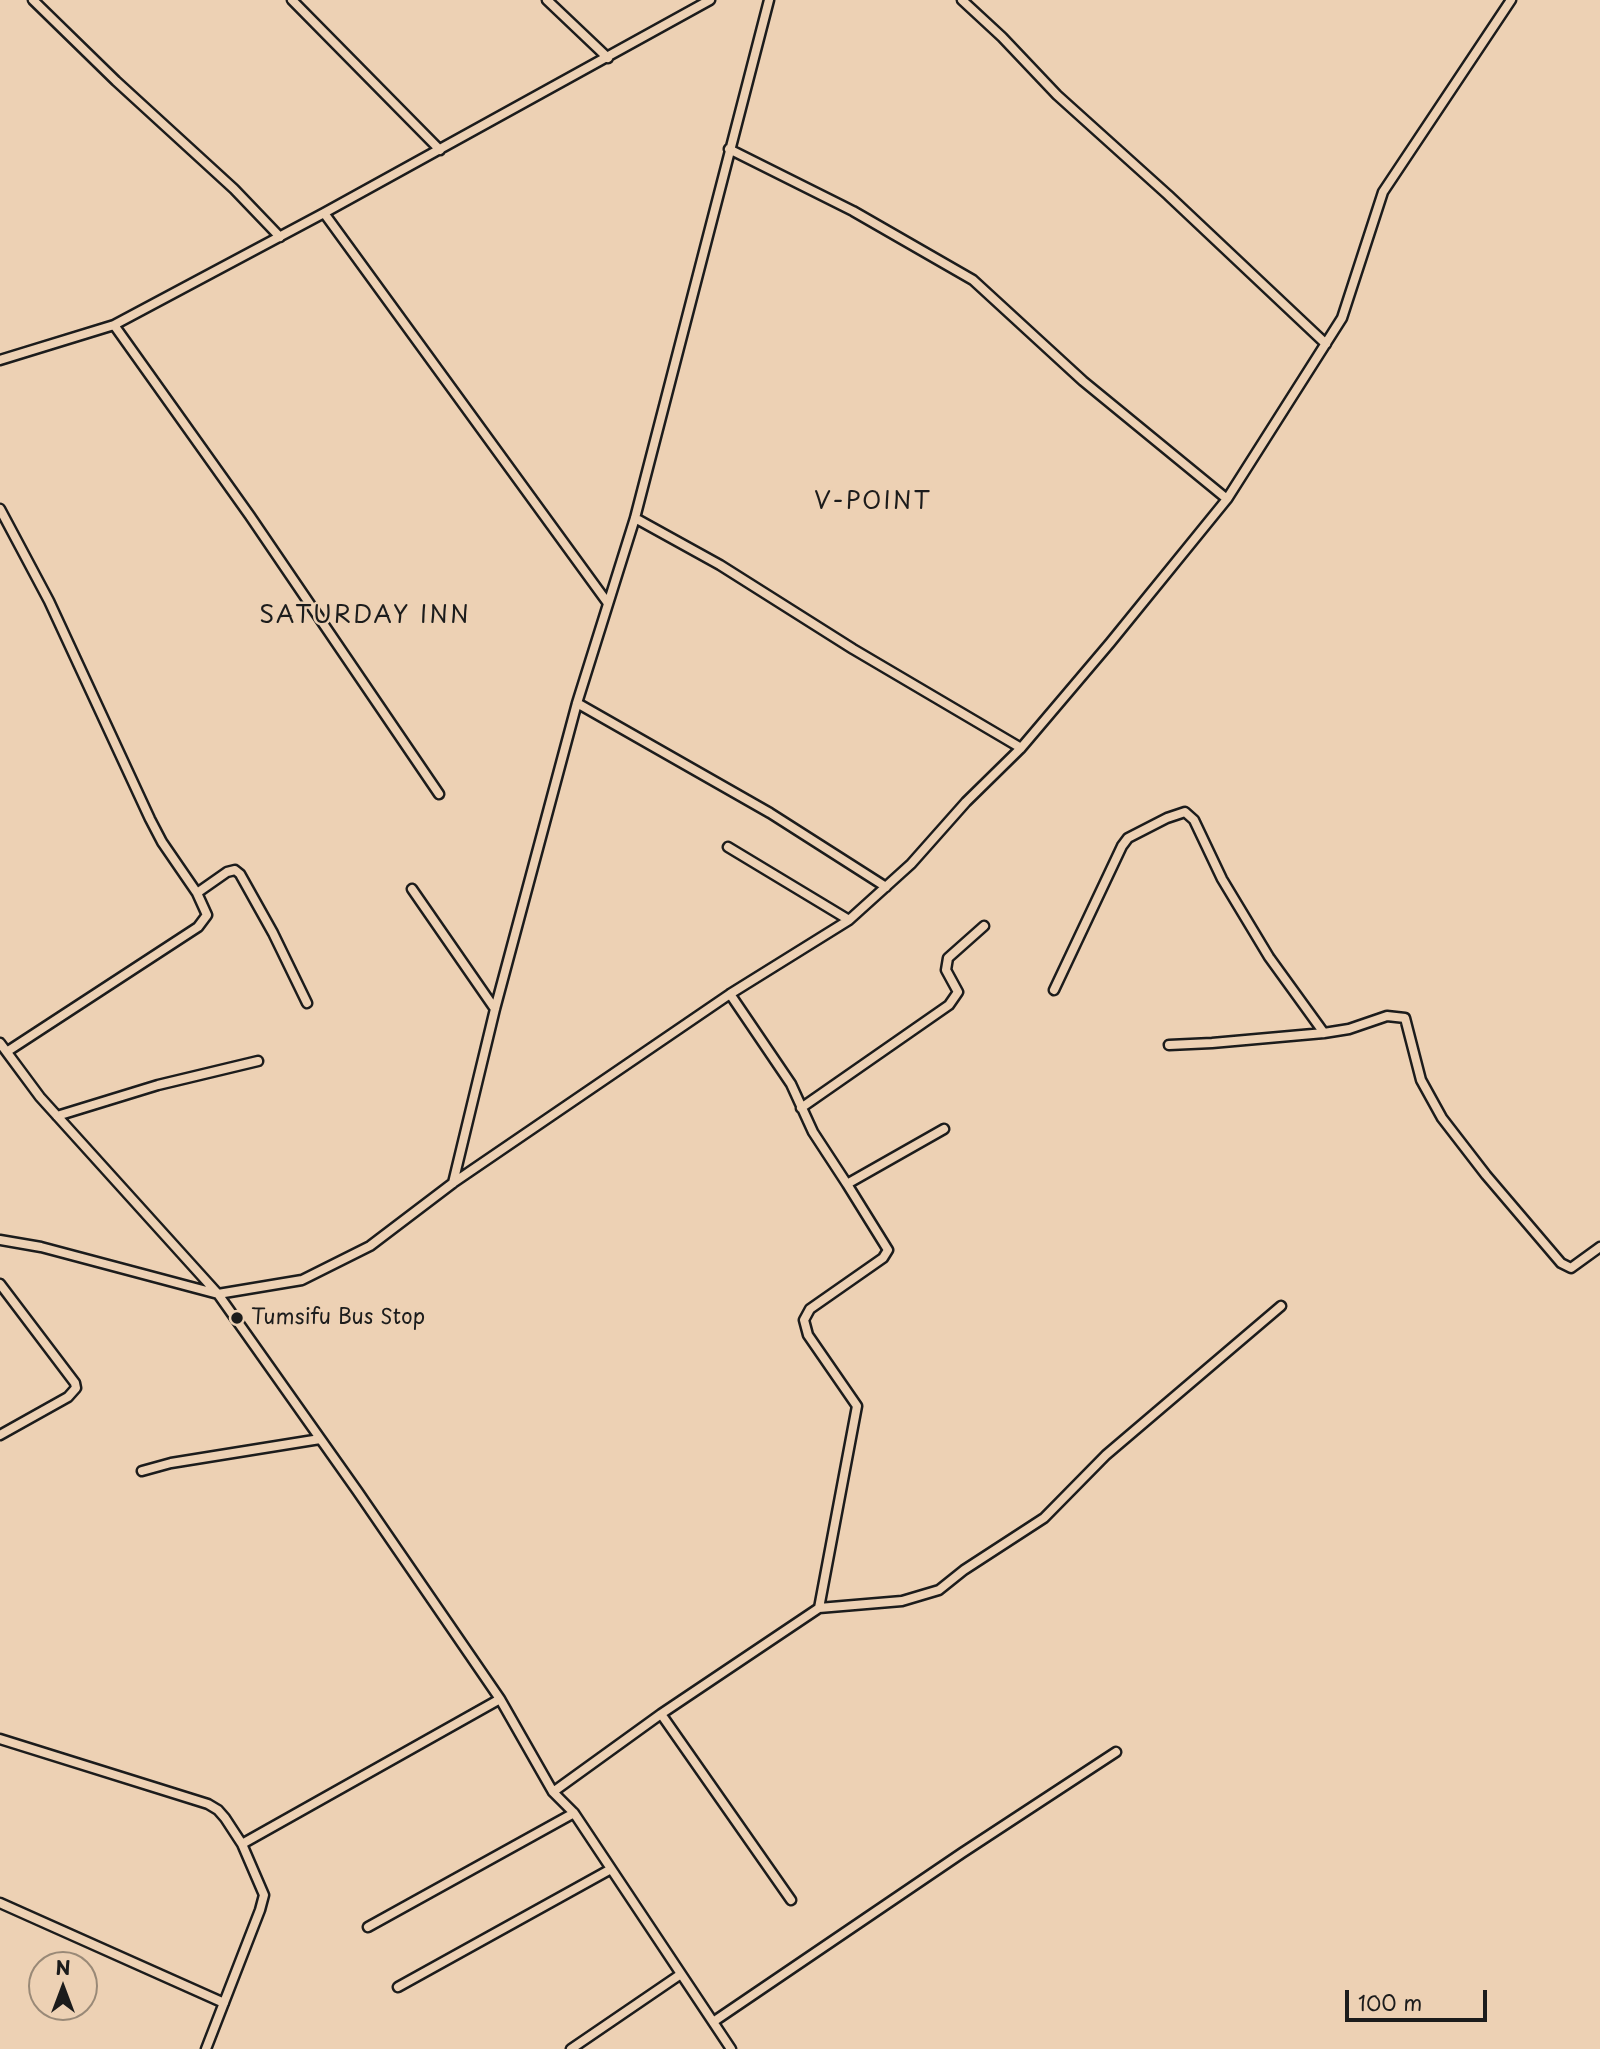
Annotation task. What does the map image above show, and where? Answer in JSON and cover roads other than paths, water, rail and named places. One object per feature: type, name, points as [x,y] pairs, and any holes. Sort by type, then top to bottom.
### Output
[{"type":"street","points":[[33,0],[116,81],[234,189],[280,237]]},
{"type":"street","points":[[292,0],[440,150]]},
{"type":"street","points":[[547,0],[608,58]]},
{"type":"street","points":[[0,360],[114,325],[324,214],[710,0]]},
{"type":"street","points":[[453,1182],[495,1009],[577,703],[635,518],[769,0]]},
{"type":"street","points":[[962,0],[1002,37],[1057,95],[1326,344]]},
{"type":"street","points":[[0,1240],[41,1247],[218,1294],[302,1280],[370,1246],[453,1182],[730,994],[849,920],[911,864],[966,802],[1021,748],[1227,499],[1342,318],[1383,192],[1511,0]]},
{"type":"street","points":[[729,149],[853,211],[973,280],[1083,381],[1227,499]]},
{"type":"street","points":[[324,214],[607,602]]},
{"type":"street","points":[[114,325],[250,516],[439,794]]},
{"type":"street","points":[[0,509],[49,601],[150,819],[162,842],[197,893],[207,915],[198,927],[8,1051]]},
{"type":"street","points":[[635,518],[720,565],[863,656],[1021,748]]},
{"type":"street","points":[[577,703],[770,813],[886,887]]},
{"type":"street","points":[[1054,990],[1122,846],[1128,838],[1185,812],[1194,820],[1222,879],[1269,957],[1324,1032]]},
{"type":"street","points":[[728,847],[849,920]]},
{"type":"street","points":[[197,893],[227,872],[235,870],[240,874],[274,933],[307,1003]]},
{"type":"street","points":[[412,889],[495,1009]]},
{"type":"street","points":[[801,1108],[949,1005],[958,992],[946,970],[948,958],[984,926]]},
{"type":"street","points":[[730,994],[791,1084],[823,1150],[848,1184],[888,1250],[883,1258],[810,1309],[804,1320],[808,1335],[857,1406],[819,1608]]},
{"type":"street","points":[[1169,1045],[1324,1032],[1349,1029],[1387,1016],[1405,1018],[1421,1080],[1442,1118],[1561,1263],[1571,1268],[1600,1247]]},
{"type":"street","points":[[0,1043],[40,1097],[218,1294],[500,1699],[553,1793],[575,1813],[731,2049]]},
{"type":"street","points":[[57,1116],[158,1085],[258,1061]]},
{"type":"street","points":[[848,1184],[944,1129]]},
{"type":"street","points":[[0,1284],[75,1383],[76,1388],[68,1397],[0,1435]]},
{"type":"street","points":[[553,1793],[661,1714],[819,1608],[902,1601],[939,1590],[964,1570],[1044,1518],[1106,1455],[1281,1306]]},
{"type":"street","points":[[142,1471],[172,1463],[320,1439]]},
{"type":"street","points":[[243,1844],[500,1699]]},
{"type":"street","points":[[661,1714],[791,1900]]},
{"type":"street","points":[[0,1740],[208,1804],[218,1810],[243,1844],[264,1895],[206,2049]]},
{"type":"street","points":[[713,2022],[1116,1752]]},
{"type":"street","points":[[368,1927],[575,1813]]},
{"type":"street","points":[[398,1987],[611,1868]]},
{"type":"street","points":[[0,1903],[224,2003]]},
{"type":"street","points":[[571,2049],[681,1974]]},
{"type":"place","name":"Tumsifu Bus Stop","points":[[237,1318]]},
{"type":"district","name":"V-POINT","points":[[873,502]]},
{"type":"district","name":"SATURDAY INN","points":[[365,616]]}]
